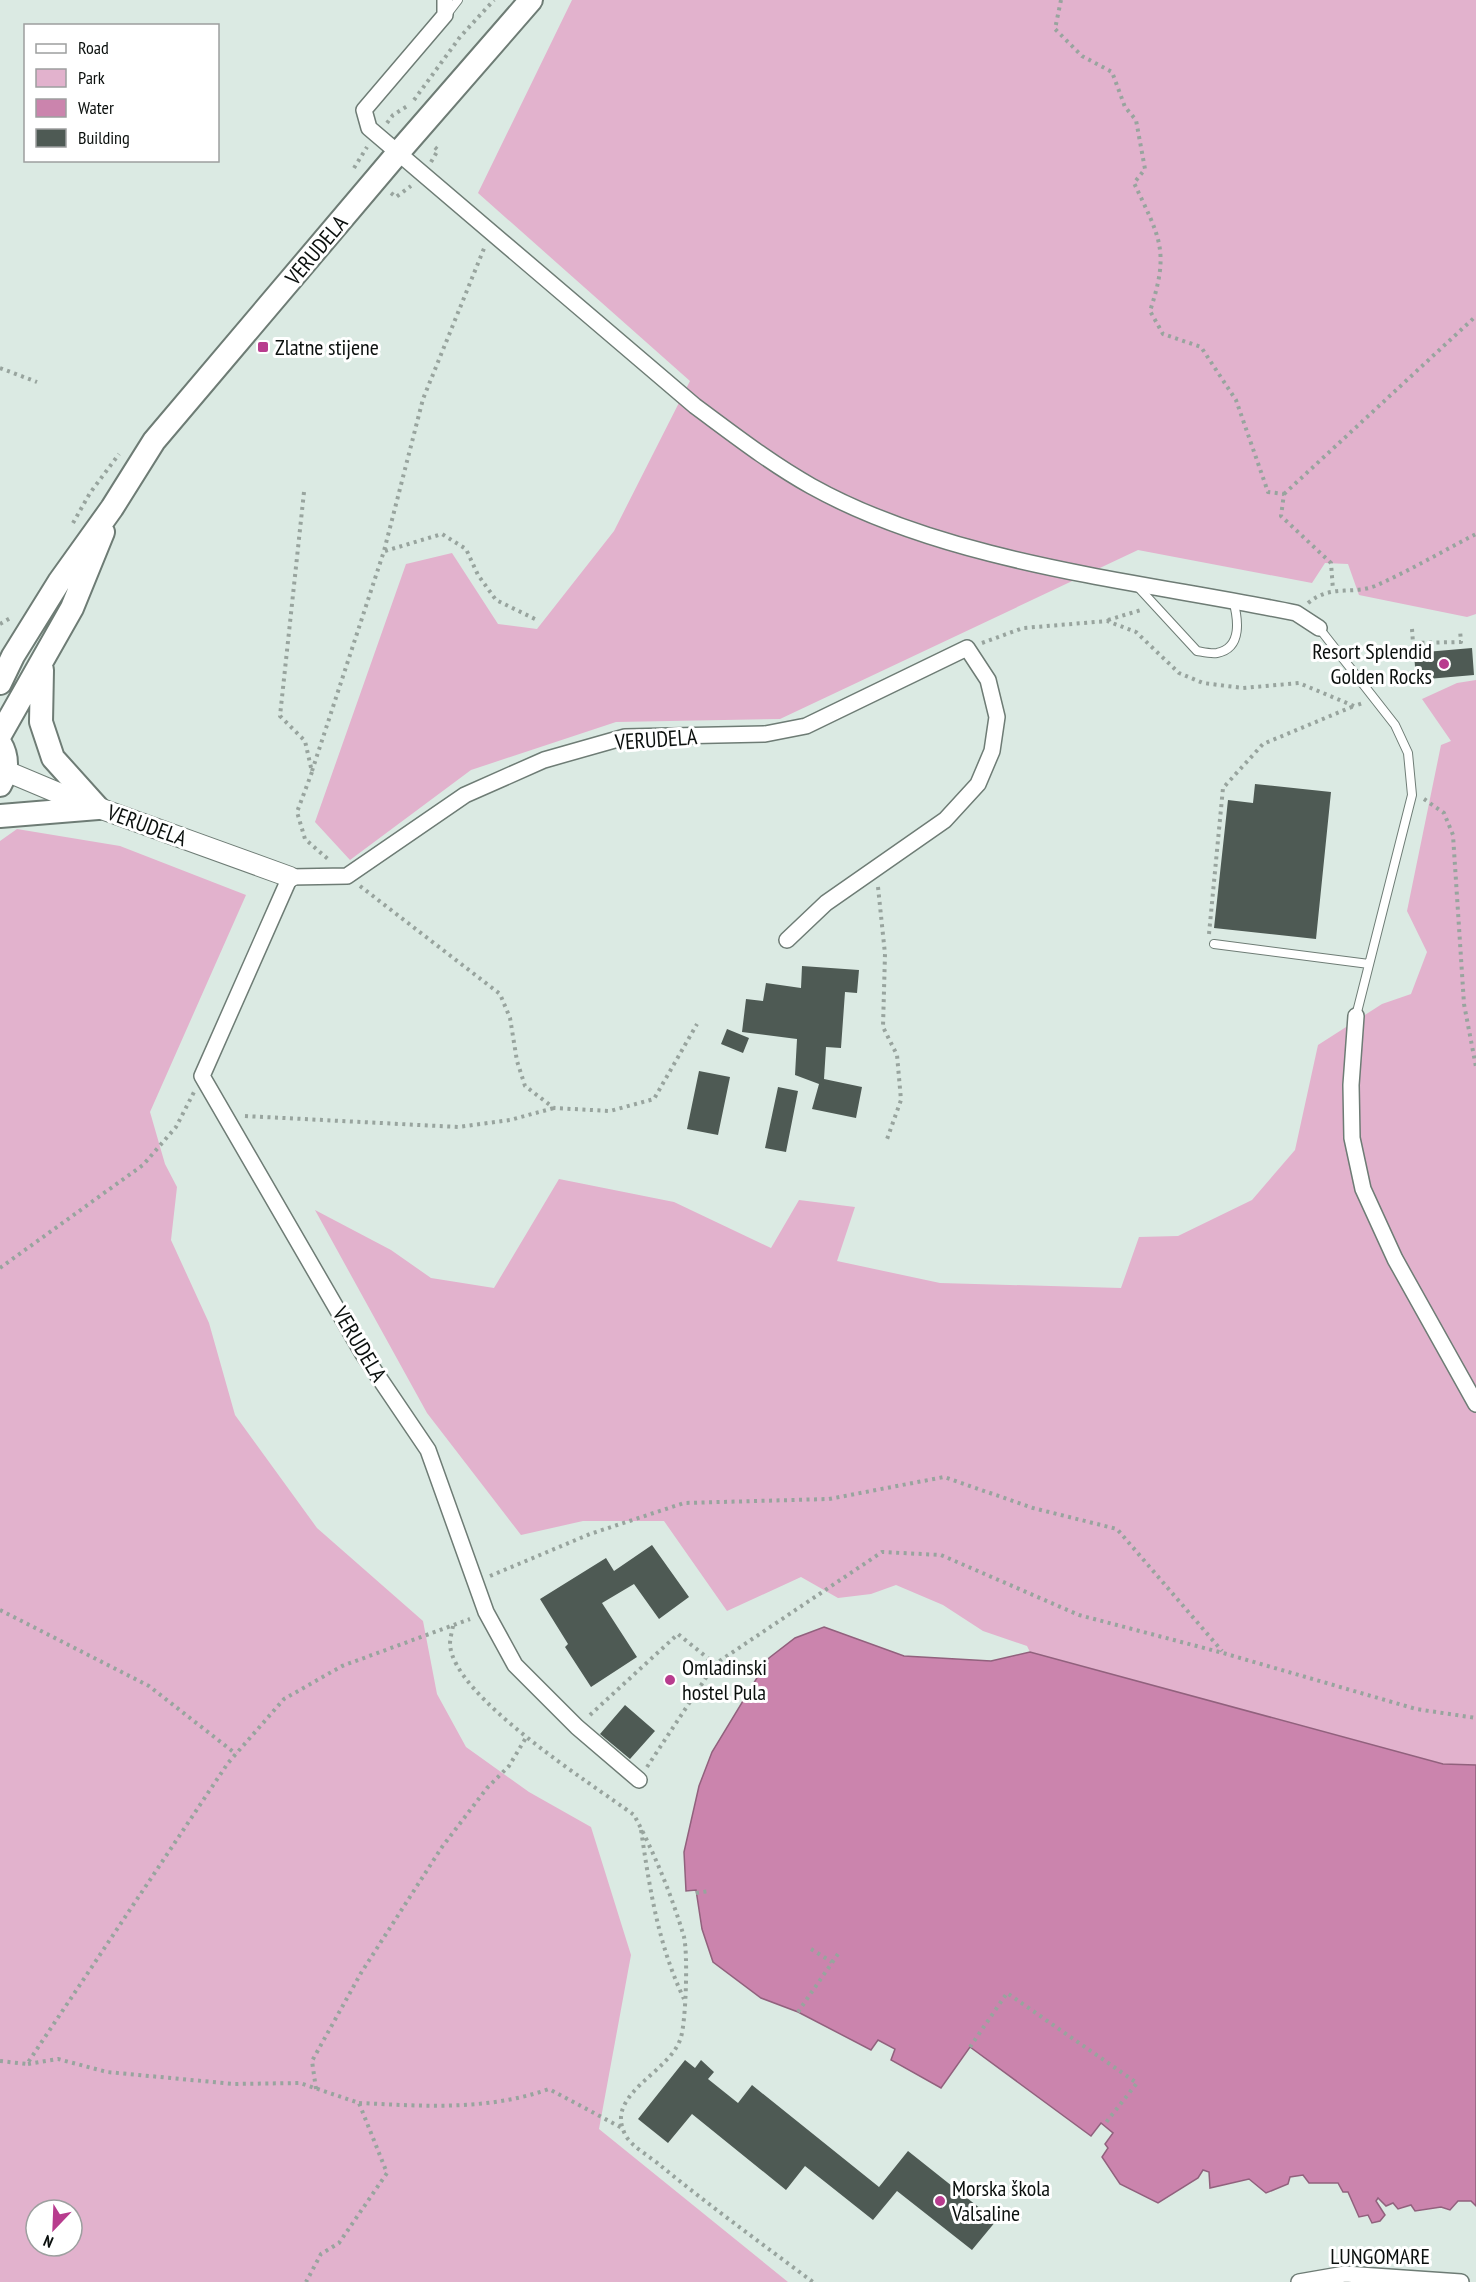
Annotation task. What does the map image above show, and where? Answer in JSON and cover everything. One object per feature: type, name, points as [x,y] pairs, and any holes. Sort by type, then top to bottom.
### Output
[{"type":"main road","name":"VERUDELA","points":[[0,683],[7,661],[84,544],[112,508],[154,441],[531,0]]},
{"type":"main road","name":"VERUDELA","points":[[0,735],[43,662],[87,575],[112,508]]},
{"type":"main road","points":[[43,662],[40,690],[41,722],[53,758],[98,808]]},
{"type":"main road","points":[[0,743],[6,759],[3,778]]},
{"type":"main road","points":[[0,816],[98,808]]},
{"type":"street","points":[[445,8],[364,110],[369,128],[695,406],[753,448],[812,486],[880,517],[948,541],[1036,564],[1296,613],[1319,628]]},
{"type":"street","points":[[787,940],[826,903],[945,820],[978,784],[992,751],[997,717],[988,680],[967,648]]},
{"type":"street","name":"VERUDELA","points":[[3,778],[98,808],[290,877],[347,876],[465,795],[544,760],[625,737],[765,734],[806,726],[967,648]]},
{"type":"street","points":[[202,1076],[290,877]]},
{"type":"street","points":[[1356,1016],[1351,1085],[1352,1138],[1363,1189],[1395,1259],[1476,1404]]},
{"type":"street","name":"VERUDELA","points":[[202,1076],[363,1354],[428,1450],[486,1612],[515,1665],[577,1727],[639,1780]]},
{"type":"street","name":"LUNGOMARE","points":[[1299,2282],[1345,2274],[1461,2282]]},
{"type":"lane","points":[[445,8],[458,0]]},
{"type":"lane","points":[[1136,583],[1197,651],[1217,653],[1229,647],[1237,634],[1239,621],[1233,600]]},
{"type":"lane","points":[[1319,628],[1395,725],[1408,753],[1412,795],[1356,1016]]},
{"type":"lane","points":[[1215,944],[1370,964]]},
{"type":"path","points":[[377,135],[393,115],[408,107],[460,37],[494,0]]},
{"type":"path","points":[[1061,0],[1055,29],[1082,56],[1112,72],[1125,107],[1136,120],[1145,170],[1134,183],[1160,237],[1161,278],[1150,312],[1163,334],[1201,347],[1236,400],[1268,492],[1284,494]]},
{"type":"path","points":[[482,250],[423,399],[384,551],[297,812],[305,839],[347,876],[500,994],[510,1018],[517,1061],[525,1086],[554,1108]]},
{"type":"path","points":[[1333,590],[1331,563],[1281,516],[1284,494],[1476,316]]},
{"type":"path","points":[[0,368],[37,382]]},
{"type":"path","points":[[304,492],[280,716],[305,741],[312,772]]},
{"type":"path","points":[[384,551],[442,534],[466,549],[478,575],[496,600],[535,619]]},
{"type":"path","points":[[1296,613],[1316,597],[1333,590],[1372,587],[1476,534]]},
{"type":"path","points":[[967,648],[1023,628],[1107,621],[1155,606]]},
{"type":"path","points":[[1107,621],[1136,632],[1179,673],[1203,683],[1243,688],[1299,684],[1354,706]]},
{"type":"path","points":[[1412,629],[1413,643],[1461,642],[1460,630]]},
{"type":"path","points":[[1215,944],[1209,944],[1223,788],[1263,744],[1374,699]]},
{"type":"path","points":[[1412,795],[1430,801],[1444,813],[1453,835],[1464,1004],[1476,1066]]},
{"type":"path","points":[[876,868],[885,954],[883,1027],[897,1054],[901,1100],[886,1142]]},
{"type":"path","points":[[226,1115],[458,1127],[510,1120],[554,1108],[610,1111],[654,1099],[697,1024]]},
{"type":"path","points":[[0,1268],[143,1165],[176,1127],[202,1076]]},
{"type":"path","points":[[476,1582],[590,1534],[684,1503],[829,1499],[944,1478],[1033,1508],[1117,1529],[1223,1653]]},
{"type":"path","points":[[639,1780],[716,1664],[882,1552],[941,1555],[1079,1615],[1223,1653],[1416,1709],[1476,1718]]},
{"type":"path","points":[[0,1610],[149,1686],[236,1754]]},
{"type":"path","points":[[27,2064],[236,1754],[284,1699],[342,1666],[453,1626],[450,1643],[453,1656],[481,1699],[634,1815],[684,1939],[684,2000],[681,2038],[672,2056],[625,2100],[621,2119],[627,2137],[693,2192],[813,2282]]},
{"type":"path","points":[[577,1727],[678,1634],[716,1664]]},
{"type":"path","points":[[316,2089],[312,2061],[361,1973],[442,1847],[487,1788],[508,1766],[527,1736]]},
{"type":"path","points":[[640,1827],[652,1908],[668,1965],[684,2000]]},
{"type":"path","points":[[696,1893],[709,1892]]},
{"type":"path","points":[[811,1949],[832,1962]]},
{"type":"path","points":[[798,2012],[838,1954]]},
{"type":"path","points":[[970,2047],[1007,1993],[1137,2083],[1104,2125]]},
{"type":"path","points":[[0,2061],[27,2064],[58,2059],[106,2072],[234,2084],[300,2083],[359,2103],[454,2107],[520,2100],[549,2089],[624,2129]]},
{"type":"path","points":[[306,2282],[321,2254],[339,2243],[387,2173],[359,2103]]},
{"type":"green space","points":[[572,0],[1476,0],[1476,614],[1467,617],[1359,595],[1348,564],[1325,563],[1312,583],[1138,550],[780,719],[616,722],[471,770],[350,860],[315,822],[406,564],[452,553],[498,624],[537,629],[614,531],[690,381],[478,193]]},
{"type":"green space","points":[[1476,680],[1476,1765],[1443,1764],[1030,1652],[1027,1646],[983,1631],[943,1605],[896,1585],[871,1594],[838,1598],[801,1577],[727,1611],[664,1521],[583,1521],[521,1535],[427,1413],[315,1210],[391,1250],[431,1278],[494,1288],[559,1179],[674,1202],[771,1248],[799,1200],[855,1207],[837,1261],[940,1283],[1121,1288],[1139,1237],[1178,1236],[1252,1200],[1295,1150],[1318,1045],[1382,1004],[1411,994],[1427,952],[1407,911],[1441,745],[1451,741],[1422,699],[1457,683]]},
{"type":"green space","points":[[17,829],[120,846],[246,895],[150,1112],[165,1164],[177,1187],[171,1240],[209,1323],[235,1415],[317,1528],[423,1621],[437,1694],[466,1747],[529,1792],[591,1827],[631,1955],[599,2129],[788,2282],[0,2282],[0,841]]},
{"type":"water","points":[[824,1627],[904,1656],[991,1661],[1030,1652],[1443,1764],[1476,1765],[1476,2206],[1471,2201],[1458,2201],[1450,2210],[1441,2207],[1415,2211],[1411,2205],[1398,2209],[1393,2203],[1386,2206],[1378,2198],[1376,2201],[1385,2215],[1380,2221],[1372,2223],[1368,2215],[1359,2217],[1348,2192],[1343,2192],[1338,2183],[1309,2183],[1303,2175],[1290,2177],[1288,2184],[1266,2193],[1249,2179],[1210,2188],[1209,2172],[1203,2170],[1198,2178],[1158,2203],[1120,2184],[1102,2157],[1108,2148],[1105,2144],[1113,2133],[1101,2123],[1091,2136],[970,2047],[941,2088],[891,2060],[895,2049],[878,2040],[871,2050],[798,2012],[761,1998],[713,1962],[702,1929],[696,1890],[686,1891],[684,1852],[699,1786],[712,1752],[769,1658],[795,1638]]},
{"type":"building","name":"Resort Splendid Golden Rocks","points":[[1472,648],[1474,675],[1416,680],[1414,653]]},
{"type":"building","points":[[1255,784],[1331,792],[1316,939],[1214,928],[1228,800],[1253,803]]},
{"type":"building","points":[[802,966],[859,970],[857,993],[845,992],[841,1048],[826,1047],[824,1079],[862,1087],[856,1118],[812,1109],[819,1084],[795,1075],[797,1039],[742,1032],[746,999],[763,1001],[766,983],[801,988]]},
{"type":"building","points":[[727,1029],[749,1038],[743,1053],[721,1044]]},
{"type":"building","points":[[699,1071],[730,1077],[718,1135],[687,1129]]},
{"type":"building","points":[[778,1087],[798,1091],[786,1152],[765,1148]]},
{"type":"building","points":[[652,1545],[689,1597],[659,1619],[634,1584],[602,1603],[637,1657],[591,1687],[565,1647],[568,1644],[540,1599],[606,1558],[614,1571]]},
{"type":"building","points":[[625,1705],[655,1731],[630,1759],[600,1734]]},
{"type":"building","points":[[685,2060],[695,2068],[701,2060],[714,2072],[708,2079],[738,2103],[752,2085],[879,2187],[908,2151],[996,2221],[972,2250],[897,2191],[873,2220],[805,2166],[786,2190],[692,2114],[668,2143],[638,2119]]},
{"type":"place","name":"Zlatne stijene","points":[[263,347]]},
{"type":"place","name":"Resort Splendid Golden Rocks","points":[[1444,664]]},
{"type":"place","name":"Omladinski hostel Pula","points":[[670,1680]]},
{"type":"place","name":"Morska škola Valsaline","points":[[940,2201]]}]
